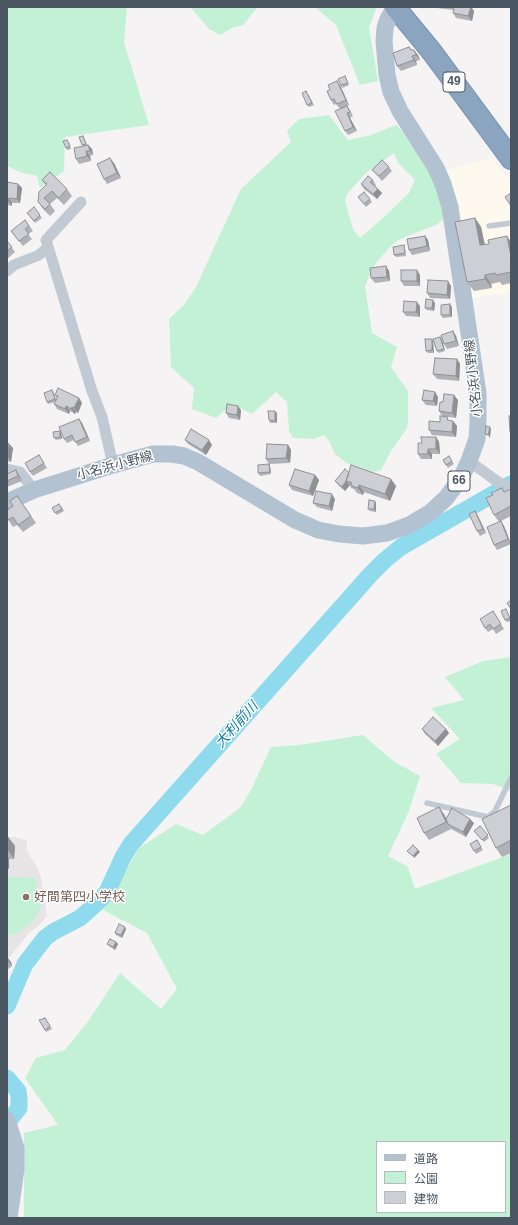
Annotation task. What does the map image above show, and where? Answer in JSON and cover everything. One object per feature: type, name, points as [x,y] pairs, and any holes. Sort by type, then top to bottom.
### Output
[{"type":"highway","name":"49","points":[[395,7],[432,52],[511,159]]},
{"type":"main road","name":"小名浜小野線","points":[[7,502],[34,490],[153,454],[172,454],[184,456],[198,462],[295,520],[318,530],[332,533],[363,536],[386,533],[409,525],[431,512],[446,498],[461,478],[477,439],[478,393],[450,207],[436,168],[400,111],[391,92],[387,75],[384,41],[385,28],[395,7]]},
{"type":"main road","points":[[8,1124],[16,1148],[16,1169],[9,1218]]},
{"type":"street","points":[[81,202],[46,240],[92,391],[102,417],[113,465]]},
{"type":"street","points":[[7,271],[14,265],[39,255],[48,246]]},
{"type":"street","points":[[469,461],[498,482],[511,488]]},
{"type":"street","points":[[7,469],[20,472],[34,490]]},
{"type":"lane","points":[[489,226],[511,223]]},
{"type":"lane","points":[[427,803],[488,818],[495,811],[511,778]]},
{"type":"shaded area","points":[[491,158],[511,181],[511,293],[470,298],[445,171]]},
{"type":"shaded area","name":"好間第四小学校","points":[[7,837],[15,837],[27,841],[27,851],[38,869],[41,878],[47,916],[29,933],[10,957],[7,958]]},
{"type":"green space","points":[[7,7],[127,7],[124,42],[149,125],[65,137],[64,171],[40,188],[37,176],[23,173],[7,166]]},
{"type":"green space","points":[[190,7],[258,7],[243,25],[232,28],[220,35],[209,29]]},
{"type":"green space","points":[[315,7],[377,7],[369,27],[378,81],[360,85],[336,25]]},
{"type":"green space","points":[[329,115],[348,140],[371,135],[396,125],[445,171],[443,219],[438,224],[398,240],[388,249],[373,267],[365,286],[372,333],[397,347],[391,367],[408,391],[407,428],[391,451],[381,470],[374,472],[347,463],[335,454],[329,441],[324,435],[314,439],[293,438],[289,431],[287,402],[276,392],[252,414],[232,404],[216,418],[192,409],[194,388],[171,367],[169,319],[184,305],[196,287],[241,189],[291,142],[287,131],[299,119]],"holes":[[[394,153],[398,163],[415,180],[409,193],[360,238],[353,229],[345,201],[347,194],[365,174]]]},
{"type":"green space","points":[[511,657],[511,791],[493,784],[461,783],[436,754],[460,739],[431,708],[464,700],[445,677],[483,661]]},
{"type":"green space","points":[[363,735],[393,761],[420,776],[409,811],[388,856],[408,867],[415,889],[511,854],[511,1218],[24,1218],[24,1133],[58,1125],[25,1078],[36,1058],[65,1050],[87,1023],[120,973],[161,1009],[177,989],[147,933],[103,910],[139,848],[176,824],[203,835],[240,808],[252,788],[271,747],[299,745]]},
{"type":"green space","points":[[7,877],[35,878],[41,908],[33,921],[16,934],[9,935],[7,935]]},
{"type":"building","points":[[454,7],[471,7],[468,16],[453,13]]},
{"type":"building","points":[[409,47],[411,50],[414,50],[416,55],[412,56],[414,60],[397,66],[393,53]]},
{"type":"building","points":[[345,76],[348,83],[341,85],[338,79]]},
{"type":"building","points":[[337,81],[346,100],[337,104],[334,99],[331,100],[327,91],[330,90],[328,85]]},
{"type":"building","points":[[306,91],[312,103],[307,105],[302,93]]},
{"type":"building","points":[[347,106],[350,112],[347,113],[353,127],[345,131],[335,111]]},
{"type":"building","points":[[83,136],[86,144],[82,145],[79,137]]},
{"type":"building","points":[[67,140],[70,146],[66,148],[63,141]]},
{"type":"building","points":[[88,145],[90,151],[86,151],[87,156],[76,159],[74,148]]},
{"type":"building","points":[[110,158],[117,173],[104,179],[97,164]]},
{"type":"building","points":[[382,160],[389,167],[379,176],[372,170]]},
{"type":"building","points":[[50,172],[67,189],[59,198],[52,191],[44,198],[50,204],[45,209],[38,202],[39,192],[47,184],[42,180]]},
{"type":"building","points":[[368,176],[373,180],[370,182],[378,189],[373,194],[361,184]]},
{"type":"building","points":[[7,182],[18,184],[17,199],[9,198],[7,201]]},
{"type":"building","points":[[364,192],[370,199],[364,204],[358,197]]},
{"type":"building","points":[[511,193],[511,206],[505,197]]},
{"type":"building","points":[[34,207],[40,215],[34,221],[27,213]]},
{"type":"building","points":[[475,218],[480,245],[489,244],[488,240],[507,236],[510,252],[511,251],[511,272],[496,275],[495,273],[485,275],[485,279],[467,282],[455,222]]},
{"type":"building","points":[[25,220],[29,226],[25,229],[29,234],[19,241],[11,231]]},
{"type":"building","points":[[425,236],[427,246],[409,250],[407,239]]},
{"type":"building","points":[[7,241],[12,247],[7,251]]},
{"type":"building","points":[[404,245],[405,253],[394,255],[393,247]]},
{"type":"building","points":[[386,266],[387,277],[371,278],[370,268]]},
{"type":"building","points":[[401,270],[417,270],[417,281],[401,281]]},
{"type":"building","points":[[428,280],[448,281],[447,295],[427,293]]},
{"type":"building","points":[[426,299],[433,300],[432,308],[425,308]]},
{"type":"building","points":[[404,301],[417,302],[416,312],[403,312]]},
{"type":"building","points":[[450,304],[450,315],[441,315],[441,305]]},
{"type":"building","points":[[453,331],[456,341],[444,344],[441,335]]},
{"type":"building","points":[[440,337],[444,349],[437,351],[433,339]]},
{"type":"building","points":[[425,339],[432,339],[432,350],[426,351]]},
{"type":"building","points":[[435,358],[457,359],[456,376],[433,374]]},
{"type":"building","points":[[58,388],[79,398],[74,408],[72,407],[71,409],[66,406],[65,409],[54,404],[58,396],[55,395]]},
{"type":"building","points":[[52,390],[55,399],[47,402],[44,393]]},
{"type":"building","points":[[424,390],[435,392],[433,401],[422,400]]},
{"type":"building","points":[[444,394],[454,395],[452,413],[439,411],[440,402],[443,402]]},
{"type":"building","points":[[227,404],[238,406],[237,415],[226,413]]},
{"type":"building","points":[[268,411],[275,411],[275,421],[269,420]]},
{"type":"building","points":[[440,416],[448,417],[447,420],[453,421],[452,432],[429,430],[429,421],[440,422]]},
{"type":"building","points":[[509,416],[511,416],[511,432],[510,432]]},
{"type":"building","points":[[79,419],[87,437],[75,442],[72,435],[64,439],[59,427]]},
{"type":"building","points":[[486,426],[490,427],[488,435],[485,434]]},
{"type":"building","points":[[191,429],[209,440],[202,450],[185,440]]},
{"type":"building","points":[[60,431],[60,437],[54,438],[53,432]]},
{"type":"building","points":[[421,437],[436,437],[436,449],[428,449],[428,454],[418,454],[418,443],[422,443]]},
{"type":"building","points":[[7,443],[9,444],[8,457],[7,457]]},
{"type":"building","points":[[267,444],[288,445],[286,458],[266,459]]},
{"type":"building","points":[[39,455],[44,463],[30,472],[25,463]]},
{"type":"building","points":[[449,456],[452,461],[446,465],[443,460]]},
{"type":"building","points":[[269,464],[270,472],[258,473],[258,465]]},
{"type":"building","points":[[351,465],[391,479],[385,494],[359,485],[358,488],[352,486],[351,482],[346,481]]},
{"type":"building","points":[[295,469],[315,475],[309,491],[289,485]]},
{"type":"building","points":[[345,469],[349,473],[342,487],[335,481]]},
{"type":"building","points":[[16,470],[18,476],[7,481],[7,474]]},
{"type":"building","points":[[502,488],[504,492],[511,489],[511,506],[494,515],[486,498],[493,495],[491,493]]},
{"type":"building","points":[[316,491],[332,494],[329,506],[313,503]]},
{"type":"building","points":[[17,496],[31,516],[18,525],[13,517],[8,520],[7,518],[7,510],[13,506],[10,501]]},
{"type":"building","points":[[369,500],[375,501],[374,509],[368,509]]},
{"type":"building","points":[[59,504],[62,509],[55,513],[52,508]]},
{"type":"building","points":[[475,511],[483,529],[477,531],[469,514]]},
{"type":"building","points":[[501,521],[508,539],[494,545],[487,527]]},
{"type":"building","points":[[511,600],[511,609],[507,603]]},
{"type":"building","points":[[506,609],[510,618],[505,620],[501,611]]},
{"type":"building","points":[[493,611],[501,624],[493,629],[490,624],[485,628],[480,619]]},
{"type":"building","points":[[433,717],[446,729],[435,741],[422,729]]},
{"type":"building","points":[[511,805],[511,840],[496,848],[482,819]]},
{"type":"building","points":[[439,807],[446,822],[424,833],[417,818]]},
{"type":"building","points":[[452,808],[470,819],[463,832],[448,824],[446,819]]},
{"type":"building","points":[[480,826],[488,835],[482,840],[474,831]]},
{"type":"building","points":[[8,837],[8,850],[7,850]]},
{"type":"building","points":[[477,840],[481,847],[474,851],[470,844]]},
{"type":"building","points":[[413,845],[418,850],[413,856],[407,851]]},
{"type":"building","points":[[119,924],[125,927],[121,935],[115,933]]},
{"type":"building","points":[[110,939],[116,942],[113,947],[107,944]]},
{"type":"building","points":[[45,1018],[50,1026],[45,1030],[39,1020]]},
{"type":"waterway","name":"大利前川","points":[[7,1006],[25,964],[45,938],[53,932],[80,918],[107,892],[123,857],[131,844],[370,575],[401,547],[511,484]]},
{"type":"waterway","name":"大利前川","points":[[7,1078],[18,1091],[19,1099],[19,1108],[7,1123]]},
{"type":"place","name":"好間第四小学校","points":[[26,897]]}]
